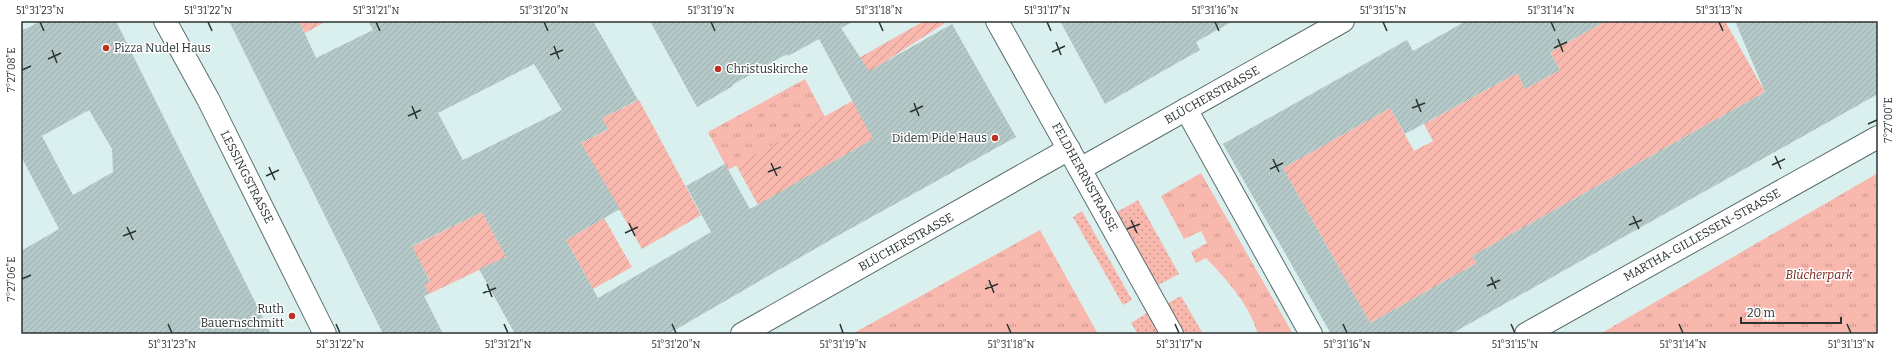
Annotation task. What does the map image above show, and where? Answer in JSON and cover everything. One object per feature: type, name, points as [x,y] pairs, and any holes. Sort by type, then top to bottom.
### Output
[{"type":"street","name":"LESSINGSTRASSE","points":[[165,21],[211,106],[325,334]]},
{"type":"street","name":"FELDHERRNSTRASSE","points":[[997,21],[1172,334]]},
{"type":"street","name":"BLÜCHERSTRASSE","points":[[1080,169],[1343,21]]},
{"type":"street","points":[[1186,109],[1311,334]]},
{"type":"street","name":"MARTHA-GILLESSEN-STRASSE","points":[[1526,334],[1878,137]]},
{"type":"street","name":"BLÜCHERSTRASSE","points":[[742,334],[1069,149]]},
{"type":"green space","points":[[299,21],[327,21],[305,33]]},
{"type":"green space","points":[[924,21],[944,21],[945,23],[869,72],[865,66],[841,79],[836,71]]},
{"type":"green space","points":[[1597,21],[1725,21],[1765,92],[1472,256],[1477,263],[1370,323],[1283,168],[1390,108],[1414,151],[1433,141],[1424,124],[1517,73],[1525,89],[1560,70],[1550,52],[1599,25]]},
{"type":"green space","points":[[805,79],[825,117],[728,170],[708,132]]},
{"type":"green space","points":[[885,83],[906,120],[758,205],[736,165]]},
{"type":"green space","points":[[639,100],[701,215],[642,249],[581,143],[607,130],[602,118]]},
{"type":"green space","points":[[1201,173],[1293,334],[1258,334],[1243,303],[1222,275],[1206,258],[1196,263],[1191,252],[1207,243],[1201,231],[1184,239],[1161,196]]},
{"type":"green space","name":"Blücherpark","points":[[1878,173],[1878,334],[1600,334]]},
{"type":"green space","points":[[1138,200],[1179,274],[1158,285],[1117,212]]},
{"type":"green space","points":[[1082,211],[1132,300],[1123,305],[1073,217]]},
{"type":"green space","points":[[482,212],[506,257],[429,294],[424,284],[430,281],[420,262],[414,264],[407,249]]},
{"type":"green space","points":[[604,218],[632,267],[593,289],[566,240]]},
{"type":"green space","points":[[1040,230],[1098,334],[852,334]]},
{"type":"green space","points":[[1181,296],[1203,334],[1180,334],[1163,306]]},
{"type":"green space","points":[[1147,313],[1158,334],[1138,334],[1131,323]]},
{"type":"building","points":[[41,21],[116,21],[271,334],[21,334],[21,251],[59,229],[21,156],[21,31]],"holes":[[[89,110],[112,149],[113,172],[73,195],[42,136]]]},
{"type":"building","points":[[229,21],[299,21],[316,58],[373,30],[368,21],[593,21],[638,100],[602,118],[608,129],[581,143],[620,209],[566,240],[598,298],[711,232],[686,186],[725,164],[750,209],[873,139],[819,39],[788,56],[787,54],[697,107],[650,21],[854,21],[841,28],[869,71],[952,24],[1016,137],[839,235],[668,334],[515,334],[479,269],[506,257],[482,212],[412,246],[430,282],[424,284],[429,294],[424,296],[443,334],[383,334]],"holes":[[[534,64],[562,110],[463,160],[438,113]]]},
{"type":"building","points":[[1060,21],[1233,21],[1196,42],[1200,50],[1105,104]]},
{"type":"building","points":[[1466,21],[1606,21],[1550,52],[1560,70],[1525,89],[1517,73],[1405,134],[1390,108],[1283,168],[1370,323],[1477,263],[1472,256],[1765,92],[1735,21],[1878,21],[1878,94],[1451,334],[1331,334],[1223,144],[1407,40],[1413,51]]},
{"type":"place","name":"Pizza Nudel Haus","points":[[106,48]]},
{"type":"place","name":"Christuskirche","points":[[718,69]]},
{"type":"place","name":"Didem Pide Haus","points":[[995,138]]},
{"type":"place","name":"Ruth Bauernschmitt","points":[[292,316]]}]
